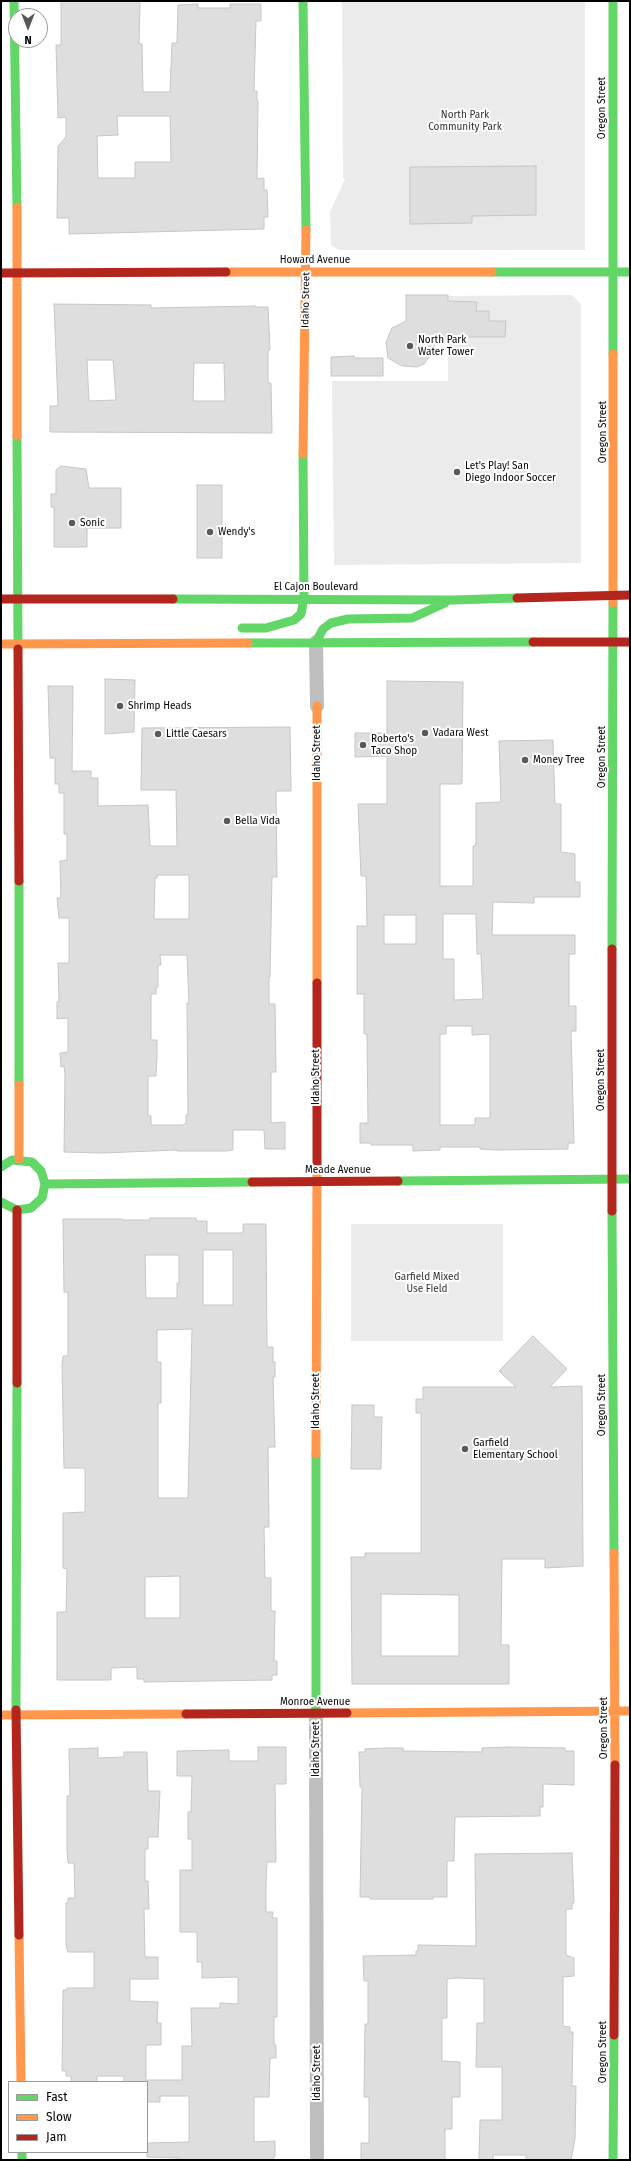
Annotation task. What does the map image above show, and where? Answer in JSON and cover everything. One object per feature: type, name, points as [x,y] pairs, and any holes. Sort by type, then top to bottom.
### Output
[{"type":"street","points":[[14,1],[18,273],[19,1159]]},
{"type":"street","name":"Idaho Street","points":[[230,628],[266,628],[294,620],[301,614],[304,598],[303,447],[307,271],[304,1]]},
{"type":"street","name":"Oregon Street","points":[[613,1],[612,273],[614,445],[612,596],[612,1179],[616,1711],[613,2160]]},
{"type":"street","name":"Howard Avenue","points":[[1,273],[307,271],[630,272]]},
{"type":"street","name":"El Cajon Boulevard","points":[[1,599],[304,598],[454,600],[630,596]]},
{"type":"street","points":[[316,642],[323,629],[331,623],[348,619],[412,618],[454,600]]},
{"type":"street","points":[[183,643],[196,632]]},
{"type":"street","name":"Idaho Street","points":[[316,642],[315,1181],[317,2160]]},
{"type":"street","points":[[1,644],[630,642]]},
{"type":"street","points":[[1,1167],[6,1163],[19,1159],[32,1162],[37,1166],[44,1177],[45,1184],[45,1191],[37,1203],[31,1208],[17,1210],[10,1208],[1,1202]]},
{"type":"street","name":"Meade Avenue","points":[[45,1184],[630,1179]]},
{"type":"street","points":[[17,1210],[16,1715],[21,2081]]},
{"type":"street","name":"Monroe Avenue","points":[[1,1715],[630,1711]]},
{"type":"green space","name":"North Park Community Park","points":[[342,1],[585,1],[585,250],[339,250],[331,245],[330,212],[345,179],[343,177]]},
{"type":"green space","name":"Let's Play! San Diego Indoor Soccer","points":[[572,295],[581,304],[581,563],[334,565],[332,381],[448,381],[448,296]]},
{"type":"green space","name":"Garfield Mixed Use Field","points":[[351,1224],[503,1224],[503,1341],[351,1341]]},
{"type":"building","points":[[61,1],[140,1],[139,44],[142,44],[143,92],[170,92],[172,43],[177,43],[178,5],[198,4],[198,8],[230,8],[230,4],[261,4],[261,21],[256,21],[254,91],[257,91],[258,101],[257,179],[264,178],[264,190],[267,190],[268,217],[264,217],[264,229],[69,234],[69,218],[57,218],[58,146],[66,137],[66,117],[58,118],[56,45],[61,45]],"holes":[[[117,116],[170,116],[171,162],[135,162],[135,178],[98,178],[97,136],[118,135]]]},
{"type":"building","points":[[536,166],[536,215],[472,216],[472,223],[410,224],[410,167]]},
{"type":"building","points":[[406,295],[448,295],[448,301],[477,302],[476,311],[489,311],[489,321],[506,321],[505,337],[435,337],[434,350],[424,364],[417,367],[402,366],[388,358],[386,342],[392,328],[406,321]]},
{"type":"building","points":[[54,304],[151,305],[151,308],[268,307],[270,350],[268,350],[268,383],[271,383],[272,433],[50,432],[50,406],[58,406]],"holes":[[[87,360],[113,360],[116,400],[89,401]],[[194,363],[224,363],[225,401],[193,401]]]},
{"type":"building","points":[[354,356],[354,358],[383,358],[383,376],[331,376],[331,357]]},
{"type":"building","points":[[61,466],[86,469],[89,488],[121,488],[121,528],[87,528],[87,547],[54,547],[54,507],[51,507],[51,494],[56,494],[56,470]]},
{"type":"building","name":"Wendy's","points":[[197,485],[222,485],[222,558],[197,558]]},
{"type":"building","name":"Shrimp Heads","points":[[105,679],[135,680],[134,732],[105,734]]},
{"type":"building","points":[[387,681],[463,682],[462,784],[440,784],[440,886],[473,886],[473,846],[475,846],[476,842],[476,803],[501,802],[499,741],[553,740],[555,804],[561,804],[561,852],[575,854],[575,882],[580,882],[580,897],[534,897],[534,903],[493,902],[492,935],[575,935],[575,954],[569,954],[569,1006],[576,1006],[576,1031],[571,1031],[574,1143],[568,1143],[568,1149],[496,1150],[480,1149],[480,1147],[440,1147],[440,1150],[413,1151],[413,1145],[371,1145],[371,1143],[360,1143],[360,1123],[368,1123],[367,1034],[364,1034],[364,994],[357,994],[357,926],[367,926],[366,876],[361,876],[358,804],[387,804],[387,756],[355,757],[355,733],[387,733]],"holes":[[[443,914],[476,914],[477,954],[481,954],[483,999],[454,1000],[454,959],[443,959]],[[384,915],[416,915],[416,944],[384,944]],[[446,1026],[472,1026],[472,1035],[490,1034],[490,1118],[475,1118],[475,1125],[440,1125],[440,1034],[446,1034]]]},
{"type":"building","points":[[48,686],[73,686],[72,771],[91,771],[91,778],[98,778],[98,806],[148,805],[150,846],[177,846],[176,790],[141,790],[142,728],[290,727],[291,791],[276,791],[277,877],[272,877],[269,977],[269,1004],[275,1004],[276,1072],[271,1072],[271,1123],[285,1122],[285,1149],[265,1149],[264,1130],[233,1130],[233,1150],[226,1151],[177,1150],[102,1153],[64,1152],[65,1075],[64,1066],[61,1067],[60,1053],[68,1052],[68,1018],[57,1019],[57,1002],[59,1002],[58,963],[69,963],[69,918],[59,918],[57,898],[61,898],[60,861],[67,860],[67,834],[64,834],[64,793],[59,793],[59,784],[55,784],[55,758],[50,758]],"holes":[[[157,875],[189,875],[189,919],[154,919],[155,878],[157,878]],[[160,955],[187,955],[189,1003],[187,1003],[188,1115],[186,1115],[186,1123],[183,1125],[151,1125],[151,1116],[148,1116],[148,1076],[156,1076],[157,1057],[157,1040],[151,1040],[151,994],[156,994],[156,987],[158,987],[158,965],[161,965]]]},
{"type":"building","points":[[150,1218],[196,1218],[196,1221],[207,1221],[207,1233],[243,1233],[243,1224],[266,1224],[267,1347],[273,1347],[273,1362],[275,1362],[275,1377],[273,1377],[275,1447],[268,1447],[269,1527],[264,1527],[265,1578],[271,1578],[271,1611],[275,1611],[274,1661],[277,1661],[277,1675],[272,1675],[272,1680],[144,1682],[144,1679],[137,1679],[137,1667],[111,1668],[111,1680],[57,1680],[57,1612],[66,1612],[67,1569],[63,1568],[63,1513],[85,1512],[85,1468],[64,1468],[62,1364],[63,1356],[68,1356],[68,1292],[64,1292],[63,1219],[150,1220]],"holes":[[[203,1250],[233,1250],[233,1305],[203,1305]],[[145,1255],[179,1255],[179,1283],[177,1283],[177,1298],[146,1298]],[[192,1329],[188,1498],[158,1498],[158,1403],[161,1403],[161,1362],[157,1362],[157,1330]],[[180,1576],[180,1618],[145,1618],[145,1577]]]},
{"type":"building","points":[[533,1336],[567,1369],[550,1387],[582,1386],[583,1566],[545,1568],[545,1559],[502,1559],[501,1645],[509,1645],[509,1684],[352,1684],[351,1557],[365,1557],[365,1553],[421,1553],[421,1413],[416,1413],[416,1399],[423,1399],[423,1387],[516,1387],[499,1371]],"holes":[[[381,1594],[459,1595],[459,1656],[381,1656]]]},
{"type":"building","points":[[352,1405],[374,1405],[374,1417],[382,1417],[381,1469],[351,1469]]},
{"type":"building","points":[[258,1747],[286,1747],[286,1784],[275,1784],[276,1862],[267,1862],[266,1885],[266,1912],[273,1912],[272,1918],[277,1918],[277,2017],[274,2017],[274,2045],[276,2045],[276,2058],[270,2058],[269,2097],[254,2097],[254,2142],[275,2141],[275,2157],[273,2157],[273,2160],[179,2160],[179,2158],[147,2157],[148,2143],[189,2142],[189,2096],[160,2096],[160,2102],[148,2102],[147,2080],[182,2080],[182,2046],[192,2046],[191,2008],[220,2008],[220,2003],[238,2004],[238,1977],[202,1978],[202,1962],[197,1962],[197,1932],[180,1932],[180,1870],[192,1870],[192,1839],[188,1839],[188,1812],[191,1812],[192,1776],[177,1776],[177,1751],[229,1750],[229,1761],[258,1761]]},
{"type":"building","points":[[98,1748],[98,1758],[124,1757],[124,1752],[147,1752],[148,1791],[160,1791],[158,1837],[148,1837],[148,1849],[145,1849],[145,1881],[148,1881],[149,1909],[144,1909],[145,1957],[158,1957],[158,1979],[130,1979],[130,2001],[158,2002],[157,2023],[161,2023],[161,2045],[146,2045],[146,2081],[124,2081],[124,2076],[97,2076],[97,2081],[71,2081],[71,2076],[66,2076],[66,2071],[62,2071],[63,1990],[67,1990],[67,1988],[94,1988],[94,1952],[68,1952],[66,1945],[66,1903],[68,1903],[68,1898],[75,1898],[74,1863],[68,1863],[67,1849],[67,1796],[70,1796],[69,1749]]},
{"type":"building","points":[[403,1748],[403,1751],[482,1752],[482,1748],[565,1748],[565,1751],[574,1751],[574,1785],[543,1784],[543,1807],[540,1807],[540,1816],[455,1817],[454,1861],[447,1861],[447,1897],[433,1897],[433,1899],[370,1899],[370,1897],[360,1897],[362,1787],[360,1787],[359,1752],[365,1752],[365,1749]]},
{"type":"building","points":[[572,1853],[574,1903],[572,1903],[572,1909],[566,1909],[566,1955],[574,1958],[574,1976],[563,1977],[563,2026],[570,2027],[570,2032],[573,2032],[572,2086],[576,2086],[575,2139],[571,2160],[526,2160],[526,2155],[493,2155],[493,2160],[479,2160],[480,2120],[502,2120],[502,2067],[476,2067],[477,2023],[484,2023],[484,1979],[456,1978],[447,1979],[447,2018],[442,2018],[442,2061],[460,2062],[460,2097],[452,2097],[452,2129],[445,2129],[445,2160],[361,2160],[361,2143],[369,2143],[369,2097],[364,2097],[365,2024],[368,2024],[368,1981],[364,1981],[363,1956],[416,1955],[418,1945],[476,1946],[475,1854]]},
{"type":"traffic: fast","points":[[14,1],[17,207]]},
{"type":"traffic: fast","points":[[303,1],[306,230]]},
{"type":"traffic: fast","points":[[613,1],[613,354]]},
{"type":"traffic: fast","points":[[492,272],[630,272]]},
{"type":"traffic: fast","points":[[17,436],[18,649]]},
{"type":"traffic: fast","points":[[303,454],[304,598]]},
{"type":"traffic: fast","points":[[242,628],[266,628],[294,620],[301,614],[304,598]]},
{"type":"traffic: fast","points":[[173,599],[454,600],[517,598]]},
{"type":"traffic: fast","points":[[316,642],[323,629],[331,623],[348,619],[412,618],[445,603]]},
{"type":"traffic: fast","points":[[612,949],[613,603]]},
{"type":"traffic: fast","points":[[248,643],[533,642]]},
{"type":"traffic: fast","points":[[19,881],[19,1085]]},
{"type":"traffic: fast","points":[[1,1167],[12,1160],[32,1162],[41,1171],[45,1184],[42,1198],[31,1208],[17,1210],[1,1202]]},
{"type":"traffic: fast","points":[[398,1181],[630,1179]]},
{"type":"traffic: fast","points":[[45,1184],[252,1182]]},
{"type":"traffic: fast","points":[[612,1211],[614,1553]]},
{"type":"traffic: fast","points":[[16,1710],[17,1383]]},
{"type":"traffic: fast","points":[[316,1454],[316,1713]]},
{"type":"traffic: fast","points":[[613,2160],[614,2035]]},
{"type":"traffic: fast","points":[[22,2153],[22,2160]]},
{"type":"traffic: slow","points":[[17,207],[17,436]]},
{"type":"traffic: slow","points":[[303,454],[306,230]]},
{"type":"traffic: slow","points":[[226,272],[492,272]]},
{"type":"traffic: slow","points":[[613,354],[613,603]]},
{"type":"traffic: slow","points":[[1,644],[248,643]]},
{"type":"traffic: slow","points":[[317,706],[317,983]]},
{"type":"traffic: slow","points":[[19,1085],[19,1159]]},
{"type":"traffic: slow","points":[[316,1454],[317,1168]]},
{"type":"traffic: slow","points":[[614,1553],[615,1765]]},
{"type":"traffic: slow","points":[[347,1713],[630,1711]]},
{"type":"traffic: slow","points":[[1,1715],[186,1714]]},
{"type":"traffic: slow","points":[[19,1935],[21,2081]]},
{"type":"traffic: jam","points":[[1,273],[226,272]]},
{"type":"traffic: jam","points":[[517,598],[630,595]]},
{"type":"traffic: jam","points":[[1,599],[173,599]]},
{"type":"traffic: jam","points":[[533,642],[630,642]]},
{"type":"traffic: jam","points":[[18,649],[19,881]]},
{"type":"traffic: jam","points":[[612,949],[612,1211]]},
{"type":"traffic: jam","points":[[317,983],[317,1168]]},
{"type":"traffic: jam","points":[[252,1182],[398,1181]]},
{"type":"traffic: jam","points":[[17,1210],[17,1383]]},
{"type":"traffic: jam","points":[[16,1710],[19,1935]]},
{"type":"traffic: jam","points":[[186,1714],[347,1713]]},
{"type":"traffic: jam","points":[[614,2035],[615,1765]]},
{"type":"place","name":"North Park Water Tower","points":[[410,346]]},
{"type":"place","name":"Let's Play! San Diego Indoor Soccer","points":[[457,472]]},
{"type":"place","name":"Sonic","points":[[72,523]]},
{"type":"place","name":"Wendy's","points":[[210,532]]},
{"type":"place","name":"Shrimp Heads","points":[[120,706]]},
{"type":"place","name":"Vadara West","points":[[425,733]]},
{"type":"place","name":"Little Caesars","points":[[158,734]]},
{"type":"place","name":"Roberto's Taco Shop","points":[[363,745]]},
{"type":"place","name":"Money Tree","points":[[525,760]]},
{"type":"place","name":"Bella Vida","points":[[227,821]]},
{"type":"place","name":"Garfield Elementary School","points":[[465,1449]]}]
